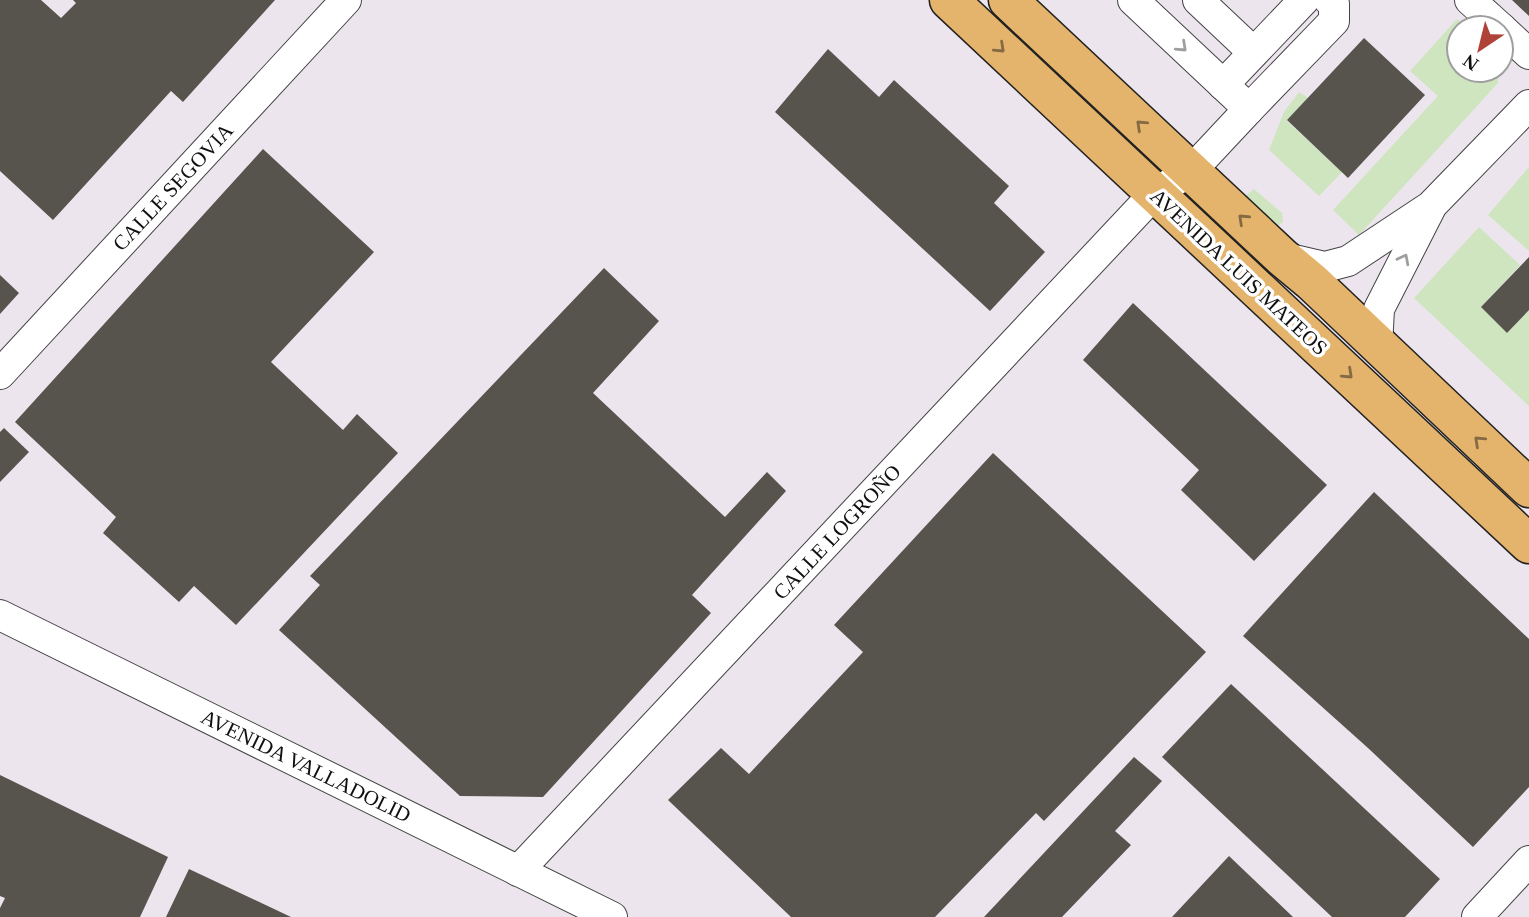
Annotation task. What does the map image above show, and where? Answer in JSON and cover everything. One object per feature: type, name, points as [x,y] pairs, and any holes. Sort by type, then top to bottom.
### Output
[{"type":"highway","name":"AVENIDA LUIS MATEOS","points":[[949,0],[1529,544]]},
{"type":"highway","name":"AVENIDA LUIS MATEOS","points":[[1009,0],[1282,257],[1312,282],[1378,327],[1529,488]]},
{"type":"street","name":"CALLE SEGOVIA","points":[[0,374],[346,0]]},
{"type":"street","points":[[1133,0],[1250,109]]},
{"type":"street","points":[[1198,0],[1253,52]]},
{"type":"street","name":"CALLE LOGROÑO","points":[[518,872],[1155,193],[1191,171],[1334,21],[1334,5],[1329,0]]},
{"type":"street","points":[[1470,0],[1486,14]]},
{"type":"street","points":[[1223,85],[1253,52],[1285,6]]},
{"type":"street","points":[[1515,41],[1529,54]]},
{"type":"street","points":[[1282,257],[1325,267],[1348,261],[1431,206],[1529,105]]},
{"type":"street","points":[[1378,327],[1431,206]]},
{"type":"street","points":[[1348,261],[1365,273],[1376,288],[1378,327]]},
{"type":"street","name":"AVENIDA VALLADOLID","points":[[0,615],[611,917]]},
{"type":"street","points":[[1477,917],[1529,861]]},
{"type":"shaded area","points":[[0,0],[1529,0],[1529,917],[0,917]]},
{"type":"green space","points":[[1445,32],[1445,84],[1497,84],[1359,235],[1333,210],[1438,96],[1410,71]]},
{"type":"green space","points":[[1299,92],[1308,98],[1287,121],[1342,172],[1319,196],[1269,150],[1284,112]]},
{"type":"green space","points":[[1529,167],[1529,251],[1488,215]]},
{"type":"green space","points":[[1254,189],[1282,213],[1283,222],[1275,228],[1244,197]]},
{"type":"green space","points":[[1479,227],[1520,265],[1481,307],[1507,333],[1529,310],[1529,406],[1414,298]]},
{"type":"building","points":[[0,0],[41,0],[61,18],[76,3],[73,0],[275,0],[183,102],[171,91],[53,220],[0,171]]},
{"type":"building","points":[[1512,0],[1529,0],[1529,16]]},
{"type":"building","points":[[1364,38],[1425,95],[1348,178],[1287,120]]},
{"type":"building","points":[[828,49],[879,97],[894,80],[1009,186],[994,203],[1045,252],[990,311],[775,112]]},
{"type":"building","points":[[263,149],[374,252],[271,362],[343,430],[357,414],[398,453],[236,625],[194,586],[179,602],[103,533],[116,517],[15,422]]},
{"type":"building","points":[[1529,257],[1529,310],[1507,333],[1481,307]]},
{"type":"building","points":[[604,268],[659,321],[593,393],[725,517],[767,472],[786,491],[692,595],[711,613],[543,797],[460,796],[279,630],[320,585],[310,576]]},
{"type":"building","points":[[0,275],[19,293],[0,314]]},
{"type":"building","points":[[1133,303],[1327,485],[1254,561],[1181,490],[1199,470],[1083,360]]},
{"type":"building","points":[[4,428],[29,452],[0,482],[0,432]]},
{"type":"building","points":[[993,453],[1206,652],[1044,821],[1036,813],[935,917],[791,917],[668,800],[721,748],[749,774],[863,652],[834,625]]},
{"type":"building","points":[[1374,492],[1529,639],[1529,787],[1473,847],[1243,636]]},
{"type":"building","points":[[1231,684],[1440,879],[1405,917],[1332,917],[1162,757]]},
{"type":"building","points":[[1134,757],[1162,781],[1115,831],[1131,845],[1062,917],[984,917]]},
{"type":"building","points":[[0,775],[168,857],[140,917],[0,917],[0,908],[5,898],[0,896]]},
{"type":"building","points":[[1229,856],[1293,917],[1172,917]]},
{"type":"building","points":[[189,869],[291,917],[166,917]]}]
